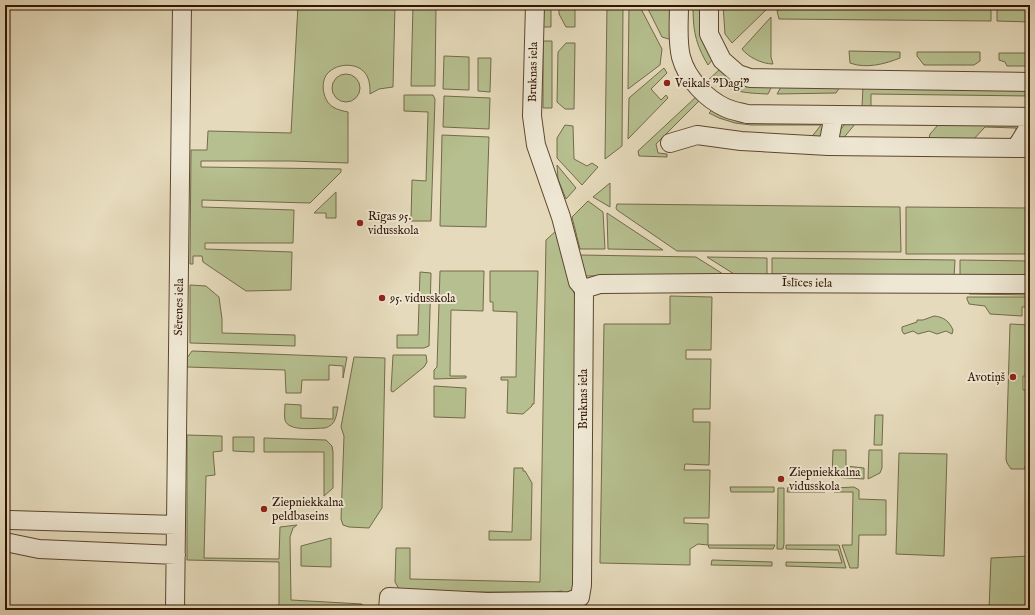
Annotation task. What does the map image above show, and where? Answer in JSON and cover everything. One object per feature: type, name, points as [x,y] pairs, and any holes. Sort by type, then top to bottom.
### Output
[{"type":"street","name":"Sērenes iela","points":[[175,610],[182,5]]},
{"type":"street","name":"Bruknas iela","points":[[388,610],[389,597],[494,602],[570,601],[580,597],[582,577],[584,289],[578,282],[561,217],[536,145],[532,116],[534,5]]},
{"type":"street","points":[[679,5],[679,36],[681,56],[686,71],[696,85],[711,99],[727,109],[747,114],[1030,117]]},
{"type":"street","points":[[709,5],[709,34],[722,60],[738,74],[750,78],[1030,82]]},
{"type":"street","points":[[828,146],[834,115]]},
{"type":"street","points":[[670,143],[697,135],[741,141],[828,146],[1023,148],[1030,125]]},
{"type":"street","name":"Īslīces iela","points":[[584,289],[600,284],[1030,284]]},
{"type":"street","points":[[10,520],[176,525]]},
{"type":"street","points":[[5,542],[39,549],[176,554]]},
{"type":"green space","points":[[298,5],[395,5],[393,87],[379,89],[370,94],[367,76],[364,71],[354,66],[348,65],[336,67],[327,74],[323,87],[327,101],[335,108],[348,112],[348,163],[291,161],[201,161],[201,167],[341,169],[341,172],[310,203],[202,200],[202,207],[294,210],[293,243],[205,243],[205,249],[292,252],[291,290],[246,291],[203,262],[202,256],[193,256],[193,264],[190,264],[191,150],[207,150],[208,131],[291,133]]},
{"type":"green space","points":[[413,5],[433,5],[436,7],[435,86],[411,86]]},
{"type":"green space","points":[[543,5],[551,5],[551,27],[543,27]]},
{"type":"green space","points":[[559,5],[575,5],[575,27],[566,27],[559,14]]},
{"type":"green space","points":[[607,5],[623,5],[622,146],[605,159]]},
{"type":"green space","points":[[629,5],[639,5],[662,49],[660,65],[628,89]]},
{"type":"green space","points":[[646,5],[671,5],[672,40],[662,37]]},
{"type":"green space","points":[[693,5],[701,5],[712,60],[708,65],[700,50],[696,36]]},
{"type":"green space","points":[[723,5],[768,8],[732,43],[725,34]]},
{"type":"green space","points":[[785,6],[991,7],[991,21],[779,19],[777,11]]},
{"type":"green space","points":[[997,7],[1030,7],[1030,22],[997,21]]},
{"type":"green space","points":[[771,17],[771,57],[773,64],[756,60],[742,49]]},
{"type":"green space","points":[[543,41],[552,41],[552,108],[543,108]]},
{"type":"green space","points":[[566,43],[575,43],[574,109],[565,109],[557,102],[558,52]]},
{"type":"green space","points":[[849,51],[900,52],[900,58],[875,65],[862,66],[850,63]]},
{"type":"green space","points":[[917,52],[980,52],[980,61],[974,65],[924,65],[917,56]]},
{"type":"green space","points":[[999,53],[1030,53],[1030,66],[1007,66],[1005,62],[999,60]]},
{"type":"green space","points":[[444,56],[469,57],[469,90],[443,89]]},
{"type":"green space","points":[[478,58],[491,58],[490,92],[478,91]]},
{"type":"green space","points":[[664,68],[667,73],[651,89],[661,100],[666,95],[668,98],[628,139],[629,98]]},
{"type":"green space","points":[[720,69],[732,80],[772,86],[768,94],[739,91],[726,86],[714,77],[707,85],[705,83]]},
{"type":"green space","points":[[346,74],[356,78],[360,88],[356,98],[346,102],[336,98],[332,88],[336,78]]},
{"type":"green space","points":[[863,86],[1030,89],[1030,96],[871,94],[871,108],[862,108]]},
{"type":"green space","points":[[781,87],[840,87],[836,93],[777,94]]},
{"type":"green space","points":[[404,95],[433,95],[435,99],[431,221],[411,221],[412,180],[426,181],[428,112],[404,111]]},
{"type":"green space","points":[[444,96],[490,98],[489,129],[443,127]]},
{"type":"green space","points":[[697,96],[700,100],[656,144],[658,153],[667,154],[667,157],[639,156],[638,151]]},
{"type":"green space","points":[[714,108],[826,122],[826,131],[817,139],[810,139],[821,125],[751,125],[735,123],[709,113]]},
{"type":"green space","points":[[847,122],[1019,124],[1022,129],[1007,143],[1016,131],[1016,128],[985,127],[972,141],[929,139],[930,134],[938,125],[855,124],[842,140],[838,137],[839,131]]},
{"type":"green space","points":[[565,125],[573,126],[574,159],[587,166],[592,163],[598,167],[582,185],[557,158],[557,138]]},
{"type":"green space","points":[[442,135],[489,137],[486,227],[440,226]]},
{"type":"green space","points":[[557,165],[576,188],[566,199],[558,179]]},
{"type":"green space","points":[[610,183],[610,207],[593,197]]},
{"type":"green space","points":[[336,192],[336,218],[326,218],[326,213],[314,213]]},
{"type":"green space","points":[[588,201],[603,212],[605,249],[580,249],[572,217]]},
{"type":"green space","points":[[617,204],[900,207],[901,252],[677,251],[617,210]]},
{"type":"green space","points":[[906,207],[1030,208],[1030,254],[906,254]]},
{"type":"green space","points":[[607,213],[663,250],[608,249]]},
{"type":"green space","points":[[557,230],[579,311],[573,591],[570,593],[562,593],[562,591],[408,592],[399,589],[395,582],[396,548],[410,548],[410,579],[540,582],[546,240]]},
{"type":"green space","points":[[580,255],[696,257],[723,274],[586,276]]},
{"type":"green space","points":[[707,257],[767,258],[767,275],[734,274]]},
{"type":"green space","points":[[772,258],[955,260],[954,277],[772,274]]},
{"type":"green space","points":[[960,260],[1030,261],[1030,275],[960,275]]},
{"type":"green space","points":[[440,271],[484,271],[483,311],[451,310],[450,376],[466,376],[466,378],[434,379],[434,370],[437,367]]},
{"type":"green space","points":[[490,271],[538,271],[534,404],[532,404],[532,406],[523,414],[507,413],[508,380],[501,380],[501,377],[516,377],[517,312],[493,311],[493,302],[490,302]]},
{"type":"green space","points":[[420,272],[431,273],[429,346],[424,348],[397,348],[397,335],[418,335]]},
{"type":"green space","points":[[190,285],[206,286],[219,297],[222,333],[295,335],[295,346],[190,343]]},
{"type":"green space","points":[[1030,288],[1030,295],[969,294],[973,290]]},
{"type":"green space","points":[[670,296],[712,297],[711,350],[686,350],[686,359],[711,359],[710,409],[693,409],[693,422],[710,422],[709,465],[685,464],[684,470],[710,470],[709,518],[684,518],[684,523],[708,524],[708,545],[698,544],[690,549],[690,565],[600,563],[604,324],[670,324]]},
{"type":"green space","points":[[967,297],[1030,297],[1030,307],[1022,307],[1022,316],[990,314],[985,306],[969,304]]},
{"type":"green space","points":[[934,316],[943,318],[950,324],[953,330],[952,334],[946,331],[937,334],[929,331],[918,334],[913,331],[904,334],[902,331],[902,327],[917,322],[917,320],[923,320]]},
{"type":"green space","points":[[1010,324],[1030,325],[1030,355],[1027,355],[1026,376],[1023,376],[1023,390],[1030,390],[1030,466],[1025,466],[1025,469],[1011,469],[1006,459]]},
{"type":"green space","points":[[192,351],[347,357],[343,378],[343,366],[329,365],[329,380],[302,380],[301,393],[286,393],[285,370],[187,367],[187,358]]},
{"type":"green space","points":[[393,355],[426,355],[427,362],[424,367],[393,392],[391,391]]},
{"type":"green space","points":[[354,357],[385,358],[382,508],[369,528],[349,527],[343,525],[341,519],[344,436],[341,427]]},
{"type":"green space","points":[[434,386],[466,388],[465,418],[434,417]]},
{"type":"green space","points":[[285,404],[301,405],[301,418],[333,419],[333,407],[338,407],[335,420],[329,427],[296,428],[287,424],[285,420]]},
{"type":"green space","points":[[875,415],[883,415],[882,445],[874,445]]},
{"type":"green space","points":[[187,435],[222,436],[222,451],[213,452],[215,475],[206,476],[204,558],[279,559],[280,527],[297,525],[293,528],[290,537],[291,600],[362,604],[364,610],[279,609],[279,562],[187,560]]},
{"type":"green space","points":[[233,437],[254,437],[254,452],[233,451]]},
{"type":"green space","points":[[264,438],[326,440],[332,446],[333,452],[333,488],[324,496],[324,452],[264,452]]},
{"type":"green space","points":[[833,450],[846,450],[846,466],[864,468],[864,479],[832,477]]},
{"type":"green space","points":[[869,450],[882,450],[882,468],[880,473],[868,479]]},
{"type":"green space","points":[[899,453],[947,454],[944,556],[896,554]]},
{"type":"green space","points":[[514,468],[523,468],[523,471],[525,471],[532,483],[531,540],[489,540],[489,531],[512,532]]},
{"type":"green space","points":[[730,487],[774,487],[774,492],[731,492]]},
{"type":"green space","points":[[788,487],[824,487],[825,492],[787,492]]},
{"type":"green space","points":[[854,487],[859,490],[859,499],[886,500],[886,535],[859,535],[858,568],[850,568],[842,545],[852,545],[853,492],[834,492],[834,488]]},
{"type":"green space","points":[[778,488],[784,488],[783,549],[777,549]]},
{"type":"green space","points":[[331,538],[331,567],[301,566],[301,546]]},
{"type":"green space","points":[[708,545],[775,545],[773,549],[709,548]]},
{"type":"green space","points":[[786,545],[839,545],[846,568],[786,566],[786,562],[842,563],[838,550],[786,549]]},
{"type":"green space","points":[[1030,556],[1030,610],[989,610],[991,558]]},
{"type":"green space","points":[[712,560],[772,562],[772,566],[711,565]]},
{"type":"place","name":"Veikals \"Dagi\"","points":[[667,83]]},
{"type":"place","name":"Rīgas 95. vidusskola","points":[[360,223]]},
{"type":"place","name":"95. vidusskola","points":[[382,298]]},
{"type":"place","name":"Avotiņš","points":[[1013,377]]},
{"type":"place","name":"Ziepniekkalna vidusskola","points":[[781,479]]},
{"type":"place","name":"Ziepniekkalna peldbaseins","points":[[264,509]]}]
